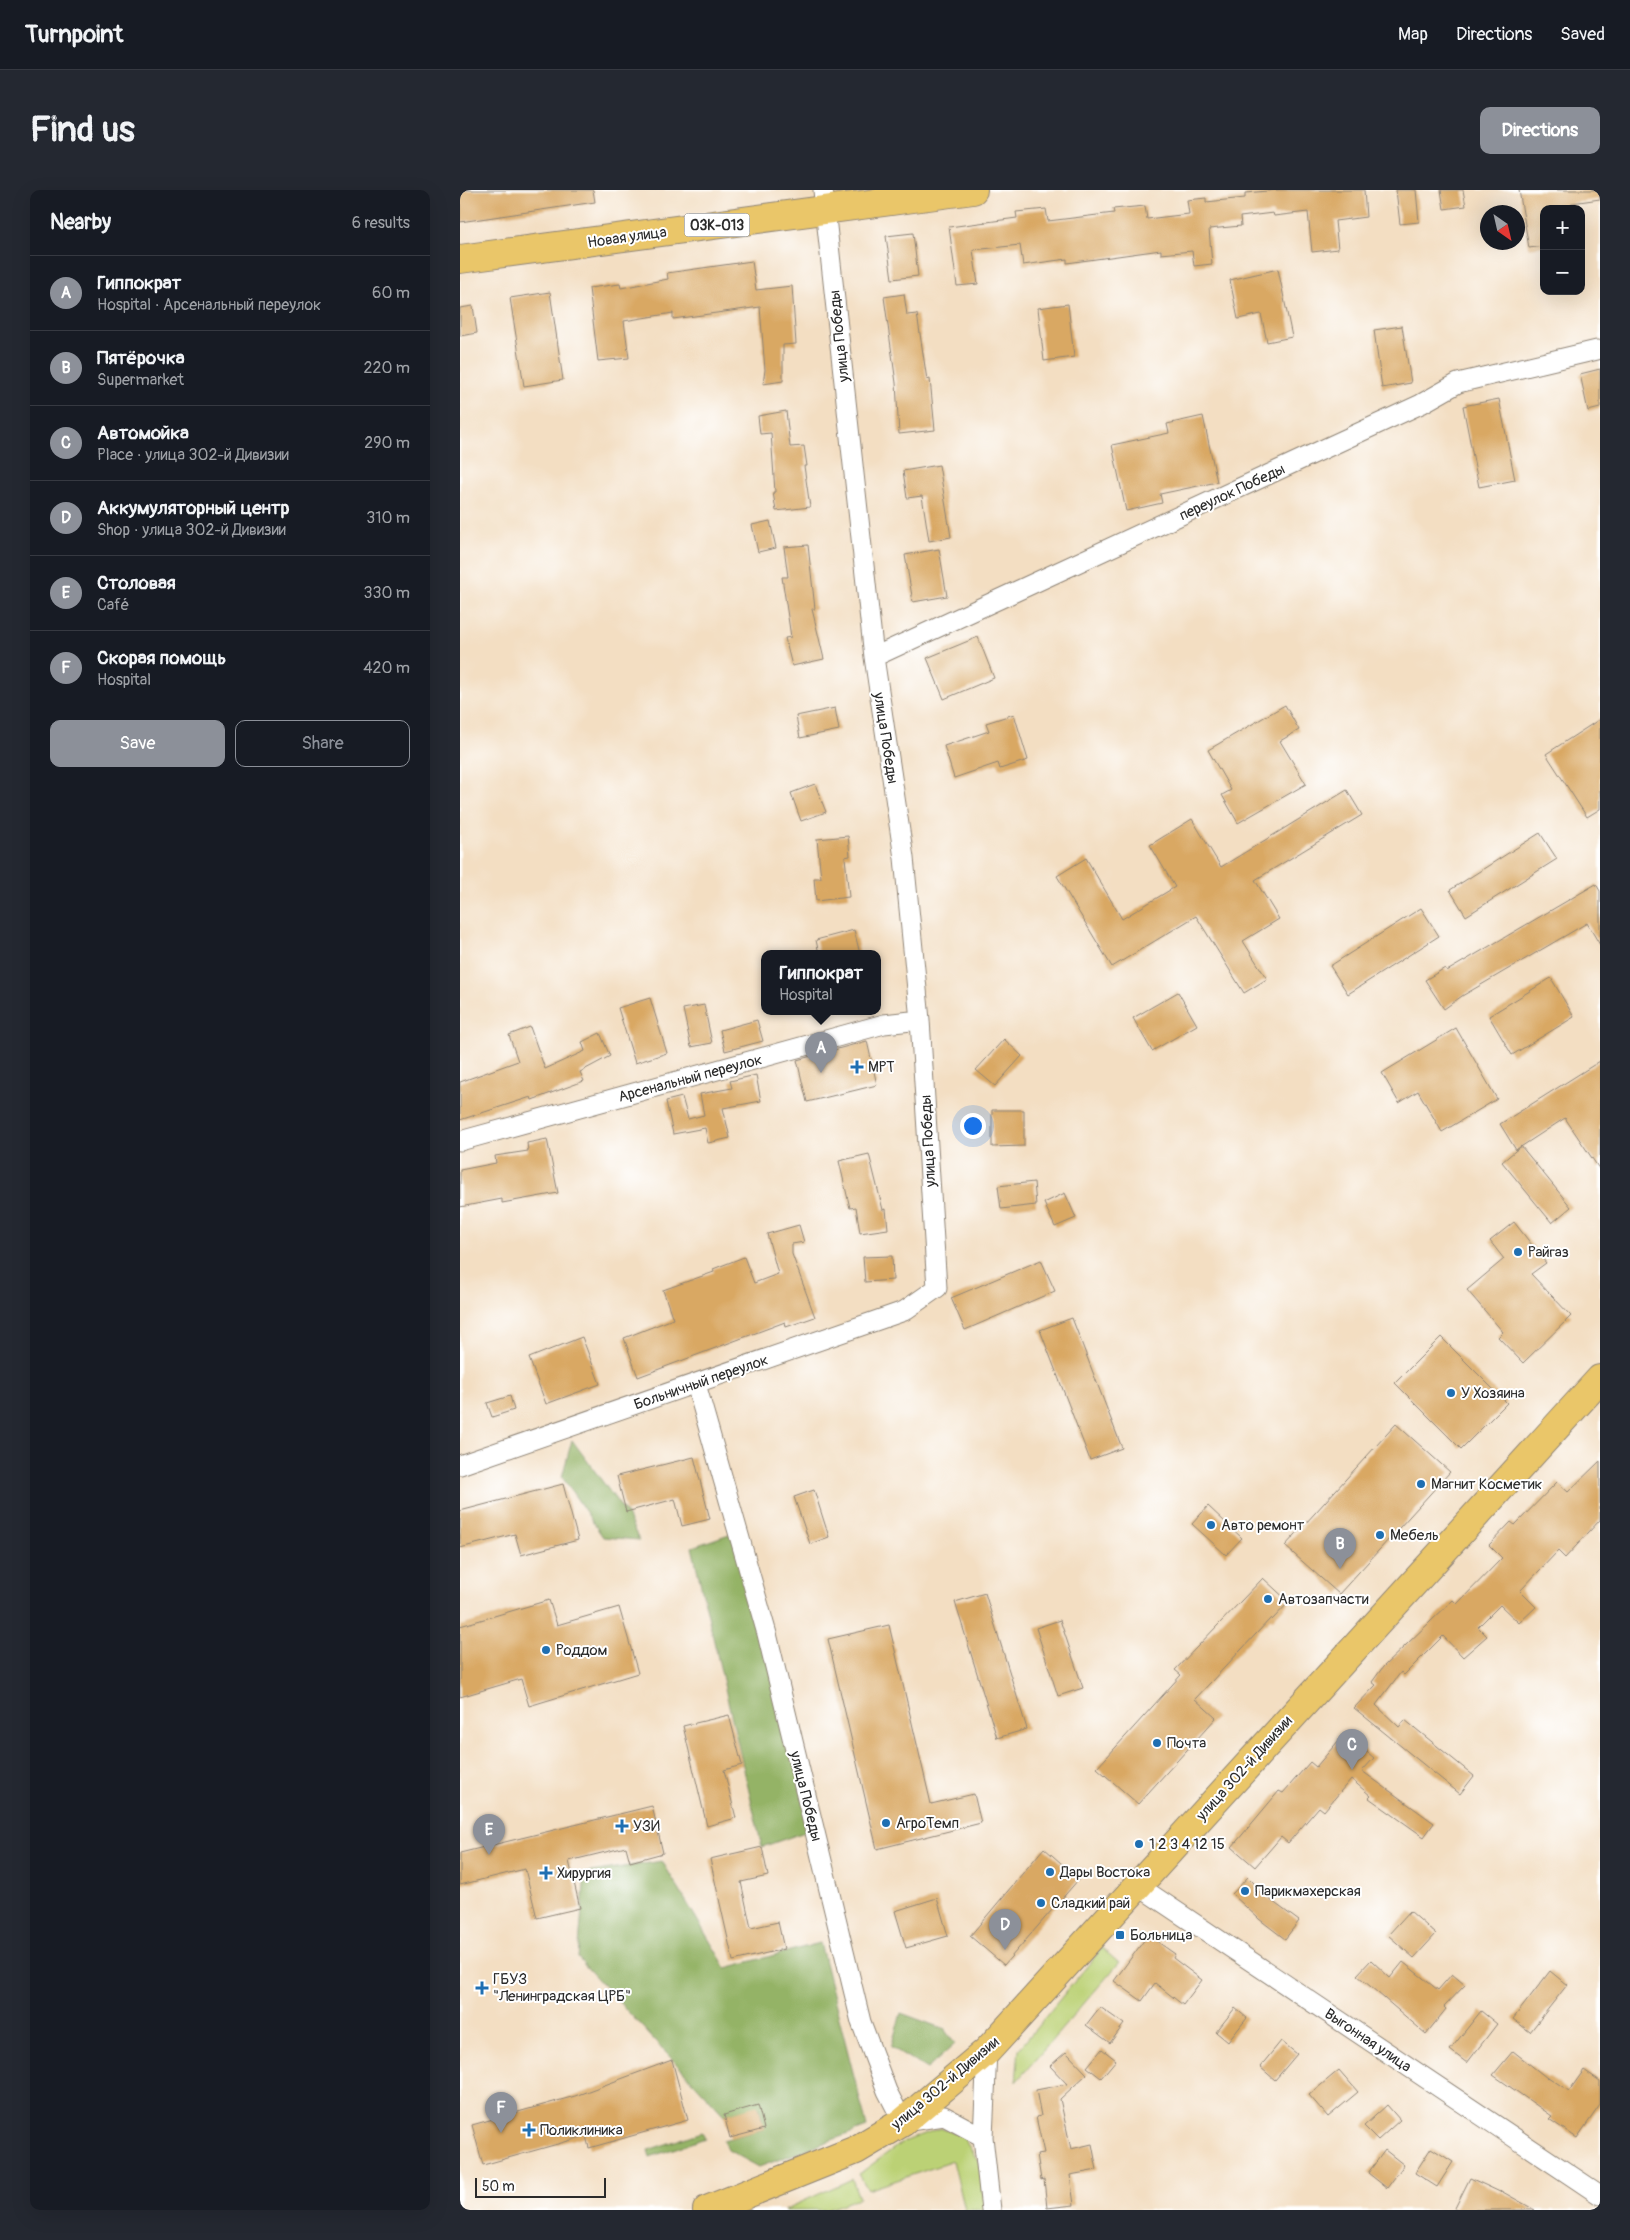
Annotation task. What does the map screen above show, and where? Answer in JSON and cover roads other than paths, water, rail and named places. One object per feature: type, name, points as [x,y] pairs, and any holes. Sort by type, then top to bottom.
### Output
[{"type":"main road","name":"Новая улица","points":[[460,260],[824,200],[973,190]]},
{"type":"main road","name":"улица 302-й Дивизии","points":[[707,2210],[856,2150],[903,2122],[987,2052],[1137,1885],[1600,1379]]},
{"type":"street","name":"улица Победы","points":[[824,200],[874,657],[904,858],[920,1020],[936,1288]]},
{"type":"street","name":"переулок Победы","points":[[874,657],[1421,404],[1458,383],[1597,350]]},
{"type":"street","name":"Арсенальный переулок","points":[[460,1141],[884,1024],[920,1020]]},
{"type":"street","name":"Больничный переулок","points":[[460,1465],[904,1311],[936,1288]]},
{"type":"street","name":"улица Победы","points":[[696,1384],[766,1634],[861,2022],[886,2091],[903,2122]]},
{"type":"street","name":"Выгонная улица","points":[[1137,1885],[1600,2194]]},
{"type":"street","points":[[987,2052],[984,2137],[992,2210]]},
{"type":"street","points":[[903,2122],[944,2116],[984,2137]]},
{"type":"place","name":"МРТ","points":[[857,1067]]},
{"type":"place","name":"Гиппократ","points":[[821,1073]]},
{"type":"place","name":"Райгаз","points":[[1518,1252]]},
{"type":"place","name":"У Хозяина","points":[[1451,1393]]},
{"type":"place","name":"Магнит Косметик","points":[[1421,1484]]},
{"type":"place","name":"Авто ремонт","points":[[1211,1525]]},
{"type":"place","name":"Мебель","points":[[1380,1535]]},
{"type":"place","name":"Пятёрочка","points":[[1340,1569]]},
{"type":"place","name":"Автозапчасти","points":[[1268,1599]]},
{"type":"place","name":"Роддом","points":[[546,1650]]},
{"type":"place","name":"Почта","points":[[1157,1743]]},
{"type":"place","name":"Автомойка","points":[[1352,1770]]},
{"type":"place","name":"АгроТемп","points":[[886,1823]]},
{"type":"place","name":"УЗИ","points":[[622,1826]]},
{"type":"place","name":"1 2 3 4 12 15","points":[[1139,1844]]},
{"type":"place","name":"Столовая","points":[[489,1855]]},
{"type":"place","name":"Дары Востока","points":[[1050,1872]]},
{"type":"place","name":"Хирургия","points":[[546,1873]]},
{"type":"place","name":"Парикмахерская","points":[[1245,1891]]},
{"type":"place","name":"Сладкий рай","points":[[1041,1903]]},
{"type":"place","name":"Больница","points":[[1120,1935]]},
{"type":"place","name":"Аккумуляторный центр","points":[[1005,1950]]},
{"type":"place","name":"ГБУЗ \"Ленинградская ЦРБ\"","points":[[482,1988]]},
{"type":"place","name":"Поликлиника","points":[[529,2130]]},
{"type":"place","name":"Скорая помощь","points":[[501,2133]]}]
